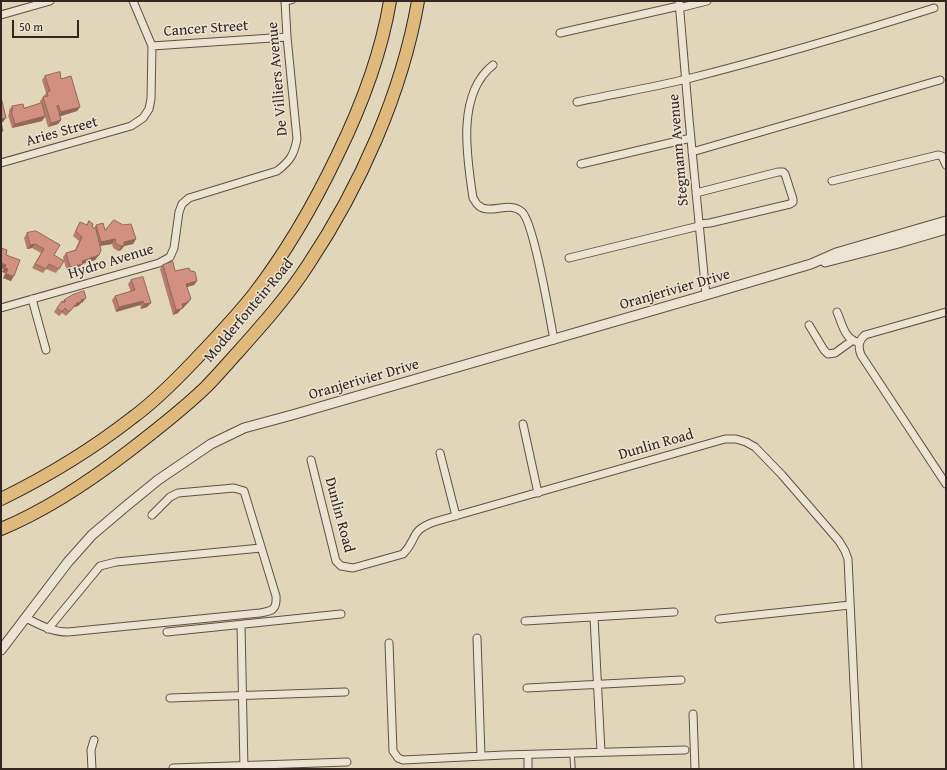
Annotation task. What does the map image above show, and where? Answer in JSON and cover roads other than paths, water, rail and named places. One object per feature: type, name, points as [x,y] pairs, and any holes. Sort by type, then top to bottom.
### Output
[{"type":"main road","name":"Modderfontein Road","points":[[1,499],[39,480],[69,462],[134,417],[177,378],[211,344],[254,294],[281,256],[321,190],[353,123],[373,70],[390,1]]},
{"type":"main road","name":"Modderfontein Road","points":[[1,529],[19,522],[71,492],[112,465],[153,433],[205,388],[264,322],[308,265],[347,200],[379,132],[399,79],[415,19],[418,1]]},
{"type":"street","points":[[1,16],[50,1]]},
{"type":"street","points":[[133,1],[152,46]]},
{"type":"street","points":[[560,33],[680,4],[707,1]]},
{"type":"street","name":"De Villiers Avenue","points":[[277,171],[287,163],[295,152],[297,139],[285,2]]},
{"type":"street","name":"Stegmann Avenue","points":[[680,4],[685,79],[706,296]]},
{"type":"street","points":[[577,102],[685,79],[846,36],[934,8]]},
{"type":"street","name":"Cancer Street","points":[[152,46],[287,37]]},
{"type":"street","name":"Aries Street","points":[[1,163],[131,126],[143,118],[149,109],[151,99],[152,46]]},
{"type":"street","points":[[493,65],[484,72],[480,79],[473,94],[468,115],[466,131],[473,198],[478,206],[486,209],[504,207],[513,208],[522,212],[527,219],[537,258],[554,340]]},
{"type":"street","points":[[692,152],[940,80]]},
{"type":"street","points":[[580,164],[691,138]]},
{"type":"street","points":[[832,181],[938,155],[942,156],[946,164]]},
{"type":"street","name":"Hydro Avenue","points":[[1,308],[159,263],[170,257],[176,239],[179,212],[182,204],[189,198],[277,171]]},
{"type":"street","points":[[569,258],[790,204],[793,202],[785,174],[783,172],[696,193]]},
{"type":"street","name":"Oranjerivier Drive","points":[[1,650],[68,562],[92,535],[158,480],[211,444],[244,428],[292,416],[706,296],[811,264],[836,253],[946,221]]},
{"type":"street","name":"Oranjerivier Drive","points":[[811,264],[850,256],[946,229]]},
{"type":"street","points":[[32,299],[46,350]]},
{"type":"street","points":[[837,312],[846,334],[856,341],[861,355],[946,484]]},
{"type":"street","points":[[809,325],[828,354],[835,353],[865,335],[946,312]]},
{"type":"street","points":[[523,424],[538,493]]},
{"type":"street","name":"Dunlin Road","points":[[311,460],[334,556],[336,561],[341,566],[353,568],[403,554],[408,549],[415,533],[423,526],[456,516],[725,439],[736,439],[755,447],[782,475],[842,546],[848,559],[858,769]]},
{"type":"street","points":[[440,453],[456,516]]},
{"type":"street","points":[[26,618],[48,629],[57,632],[68,632],[270,611],[275,607],[277,602],[276,596],[244,491],[234,488],[178,493],[170,497],[152,515]]},
{"type":"street","points":[[48,629],[100,566],[116,562],[261,548]]},
{"type":"street","points":[[719,619],[850,605]]},
{"type":"street","points":[[525,621],[674,612]]},
{"type":"street","points":[[167,632],[341,614]]},
{"type":"street","points":[[594,617],[601,752]]},
{"type":"street","points":[[241,625],[243,767]]},
{"type":"street","points":[[477,638],[481,756]]},
{"type":"street","points":[[389,643],[393,751],[394,755],[403,760],[481,756],[685,750]]},
{"type":"street","points":[[527,688],[681,680]]},
{"type":"street","points":[[170,698],[345,692]]},
{"type":"street","points":[[693,714],[695,769]]},
{"type":"street","points":[[92,769],[91,750],[94,740]]},
{"type":"street","points":[[528,755],[528,769]]},
{"type":"street","points":[[173,768],[243,767],[347,762]]},
{"type":"lane","points":[[285,2],[293,1]]},
{"type":"lane","points":[[572,753],[573,769]]}]
